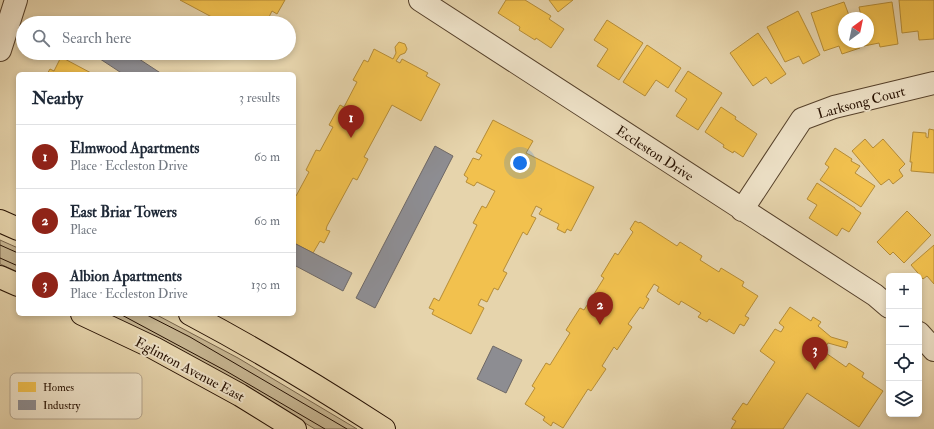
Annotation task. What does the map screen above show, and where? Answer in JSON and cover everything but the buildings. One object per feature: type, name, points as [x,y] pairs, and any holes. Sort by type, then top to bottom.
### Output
[{"type":"main road","points":[[0,221],[16,229]]},
{"type":"main road","points":[[0,277],[16,284]]},
{"type":"main road","name":"Eglinton Avenue East","points":[[86,316],[154,348],[240,395],[295,429]]},
{"type":"main road","points":[[194,316],[321,389],[384,429]]},
{"type":"street","points":[[0,50],[16,0]]},
{"type":"street","name":"Eccleston Drive","points":[[420,0],[444,7],[742,210],[875,295],[886,304]]},
{"type":"street","name":"Larksong Court","points":[[742,210],[802,119],[834,107],[934,83]]},
{"type":"street","points":[[922,336],[934,350]]},
{"type":"shaded area","points":[[0,240],[16,247],[16,271],[0,264]]},
{"type":"shaded area","points":[[110,316],[159,316],[238,358],[357,429],[315,429],[258,395]]},
{"type":"tram line","points":[[0,245],[16,252]]},
{"type":"tram line","points":[[0,258],[16,265]]},
{"type":"tram line","points":[[124,316],[226,371],[325,429]]},
{"type":"tram line","points":[[149,316],[190,337],[347,429]]},
{"type":"place","name":"Elmwood Apartments","points":[[351,138]]},
{"type":"place","name":"East Briar Towers","points":[[600,325]]},
{"type":"place","name":"Albion Apartments","points":[[815,370]]}]
